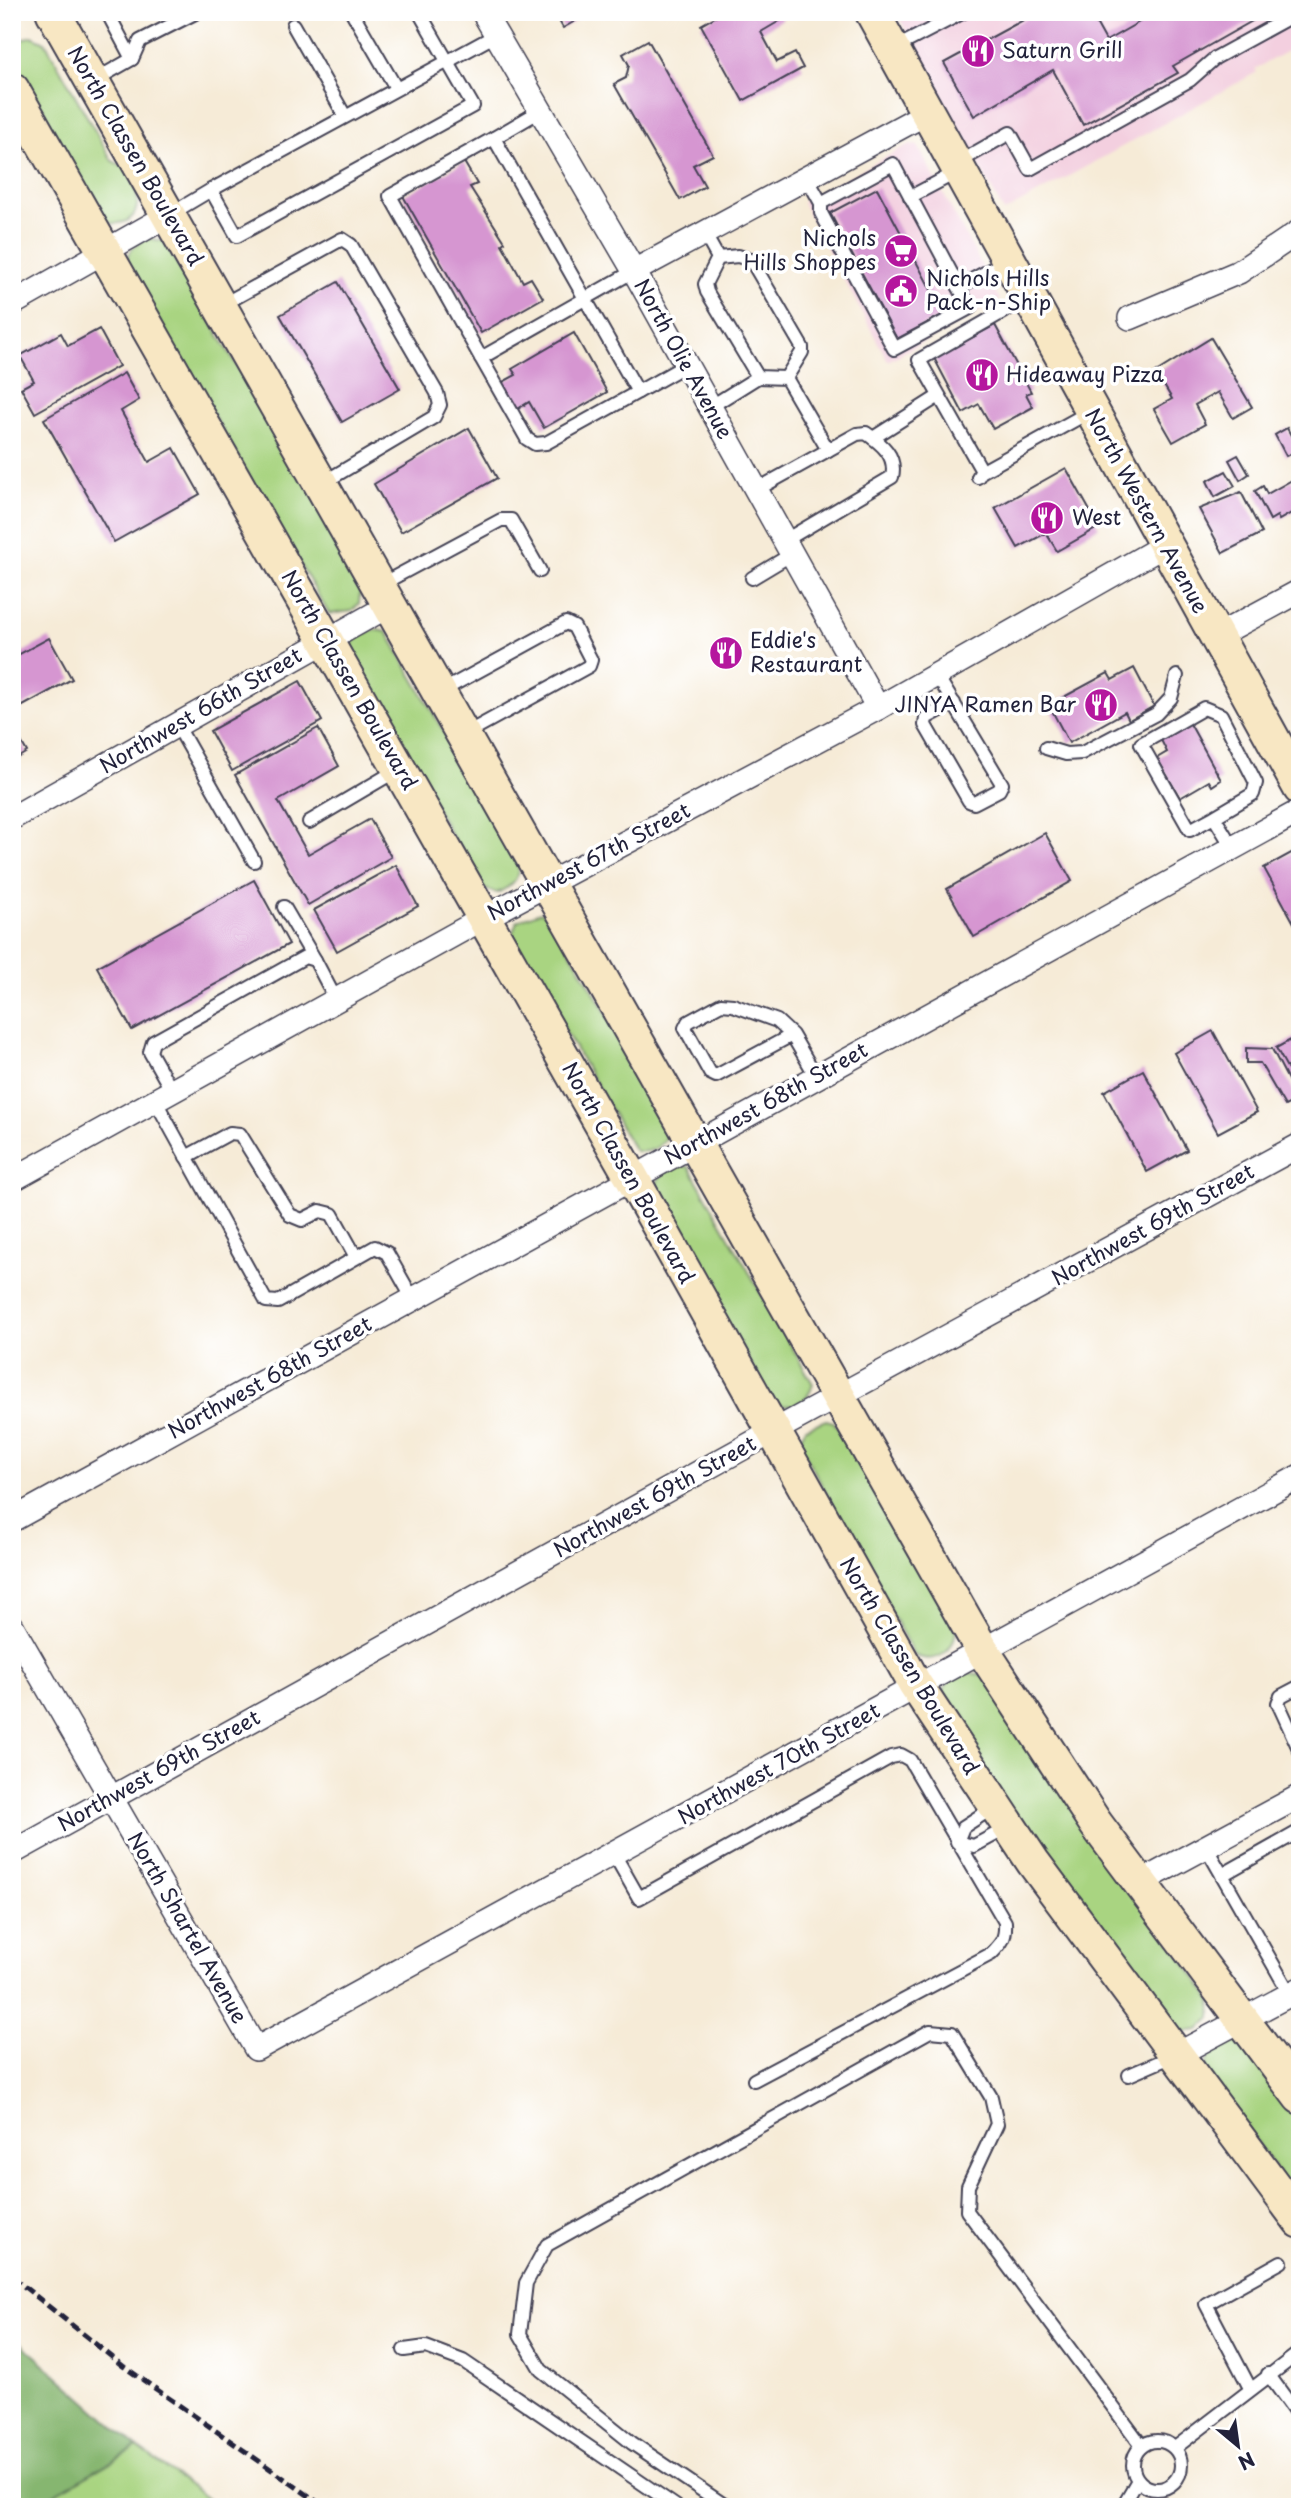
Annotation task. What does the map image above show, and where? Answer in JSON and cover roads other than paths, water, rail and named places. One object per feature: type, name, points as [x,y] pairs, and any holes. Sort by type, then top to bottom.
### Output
[{"type":"street","name":"North Classen Boulevard","points":[[52,12],[981,1648],[1052,1761],[1139,1883],[1300,2097]]},
{"type":"street","name":"North Olie Avenue","points":[[483,12],[634,271],[878,708]]},
{"type":"street","name":"North Western Avenue","points":[[872,12],[1300,788]]},
{"type":"street","name":"North Classen Boulevard","points":[[12,89],[632,1178],[915,1684],[1002,1817],[1300,2221]]},
{"type":"street","points":[[634,271],[928,113]]},
{"type":"street","points":[[12,304],[105,254],[169,215]]},
{"type":"street","points":[[1130,318],[1239,272],[1300,231]]},
{"type":"street","name":"Northwest 67th Street","points":[[12,1180],[484,918],[878,708],[1165,545]]},
{"type":"street","points":[[1216,637],[1300,591]]},
{"type":"street","name":"Northwest 66th Street","points":[[12,818],[327,640],[385,595]]},
{"type":"street","name":"Northwest 68th Street","points":[[12,1520],[1300,811]]},
{"type":"street","name":"Northwest 69th Street","points":[[12,1853],[772,1432],[1300,1145]]},
{"type":"street","name":"Northwest 70th Street","points":[[256,2049],[885,1706],[915,1684],[1300,1476]]},
{"type":"street","name":"North Shartel Avenue","points":[[12,1626],[256,2049]]},
{"type":"street","points":[[1139,1883],[1300,1796]]},
{"type":"street","points":[[1176,2055],[1295,1991]]},
{"type":"lane","points":[[107,12],[132,59]]},
{"type":"lane","points":[[92,82],[132,59],[140,41],[197,12]]},
{"type":"lane","points":[[352,12],[396,88]]},
{"type":"lane","points":[[211,190],[237,236],[473,106],[419,12]]},
{"type":"lane","points":[[892,49],[964,12]]},
{"type":"lane","points":[[910,197],[1010,133],[1030,169],[1190,80],[1215,58],[1298,12]]},
{"type":"lane","points":[[293,24],[345,116]]},
{"type":"lane","points":[[169,215],[496,35]]},
{"type":"lane","points":[[540,111],[390,196],[527,439],[535,444],[546,443],[686,365]]},
{"type":"lane","points":[[494,138],[639,391]]},
{"type":"lane","points":[[807,178],[821,204],[821,213],[894,349],[970,308],[893,164],[821,204]]},
{"type":"lane","points":[[704,233],[718,258]]},
{"type":"lane","points":[[220,306],[342,239],[351,245],[437,393],[440,405],[434,417],[321,484]]},
{"type":"lane","points":[[718,258],[738,256],[751,260],[784,314],[803,352],[786,378]]},
{"type":"lane","points":[[718,258],[705,284],[706,292],[758,377]]},
{"type":"lane","points":[[959,287],[1008,260]]},
{"type":"lane","points":[[481,358],[634,271]]},
{"type":"lane","points":[[1029,297],[919,360],[980,474],[1091,411]]},
{"type":"lane","points":[[710,407],[758,377],[786,378]]},
{"type":"lane","points":[[786,378],[828,450]]},
{"type":"lane","points":[[873,438],[939,396]]},
{"type":"lane","points":[[752,578],[788,547],[892,477],[895,468],[890,455],[873,438],[866,433],[857,434],[756,490]]},
{"type":"lane","points":[[385,595],[500,520],[511,520],[540,571]]},
{"type":"lane","points":[[440,692],[566,623],[574,627],[592,660],[589,666],[464,734]]},
{"type":"lane","points":[[936,674],[954,703],[1002,784],[999,790],[974,803],[969,801],[925,725],[926,718],[954,703]]},
{"type":"lane","points":[[1046,748],[1066,754],[1082,753],[1156,714],[1171,698],[1177,676]]},
{"type":"lane","points":[[1204,708],[1221,715],[1256,783],[1253,794],[1214,817],[1190,830],[1141,744],[1204,708]]},
{"type":"lane","points":[[177,725],[254,861]]},
{"type":"lane","points":[[309,822],[399,769]]},
{"type":"lane","points":[[1214,817],[1233,848]]},
{"type":"lane","points":[[284,907],[337,1000]]},
{"type":"lane","points":[[315,960],[305,957],[153,1042],[150,1052],[186,1157],[266,1301],[278,1302],[369,1249],[381,1247],[413,1299]]},
{"type":"lane","points":[[792,1035],[716,1076],[710,1073],[685,1028],[688,1022],[721,1004],[733,1005],[777,1021],[792,1035],[816,1076]]},
{"type":"lane","points":[[186,1157],[230,1133],[240,1134],[290,1215],[302,1220],[320,1211],[332,1214],[356,1256]]},
{"type":"lane","points":[[1300,1686],[1282,1696],[1278,1703],[1300,1751]]},
{"type":"lane","points":[[614,1854],[639,1898],[891,1757],[901,1755],[910,1760],[1005,1922],[1006,1934],[1002,1943],[991,1954],[754,2080]]},
{"type":"lane","points":[[957,1842],[963,1827],[1002,1817]]},
{"type":"lane","points":[[957,1842],[974,1846],[1002,1817]]},
{"type":"lane","points":[[1222,1875],[1300,1831]]},
{"type":"lane","points":[[1206,1847],[1295,1991]]},
{"type":"lane","points":[[727,2507],[632,2443],[541,2370],[520,2334],[526,2283],[547,2245],[930,2031],[951,2033],[991,2098],[997,2124],[968,2186],[967,2211],[1142,2446]]},
{"type":"lane","points":[[1129,2075],[1176,2055]]},
{"type":"lane","points":[[1250,2388],[1206,2304],[1281,2262]]},
{"type":"lane","points":[[404,2350],[426,2347],[463,2361],[677,2507]]},
{"type":"lane","points":[[1175,2448],[1300,2352]]},
{"type":"lane","points":[[1268,2374],[1300,2418]]},
{"type":"lane","points":[[1163,2441],[1175,2448],[1182,2462],[1173,2483],[1159,2489],[1138,2480],[1133,2466],[1137,2451],[1142,2446],[1163,2441]]},
{"type":"lane","points":[[1122,2507],[1138,2480]]},
{"type":"railway","points":[[12,2277],[123,2366],[325,2507]]},
{"type":"place","name":"Saturn Grill","points":[[978,51]]},
{"type":"place","name":"Nichols Hills Shoppes","points":[[901,251]]},
{"type":"place","name":"Nichols Hills Pack-n-Ship","points":[[901,291]]},
{"type":"place","name":"Hideaway Pizza","points":[[982,375]]},
{"type":"place","name":"West","points":[[1047,518]]},
{"type":"place","name":"Eddie's Restaurant","points":[[726,653]]},
{"type":"place","name":"JINYA Ramen Bar","points":[[1101,705]]}]
